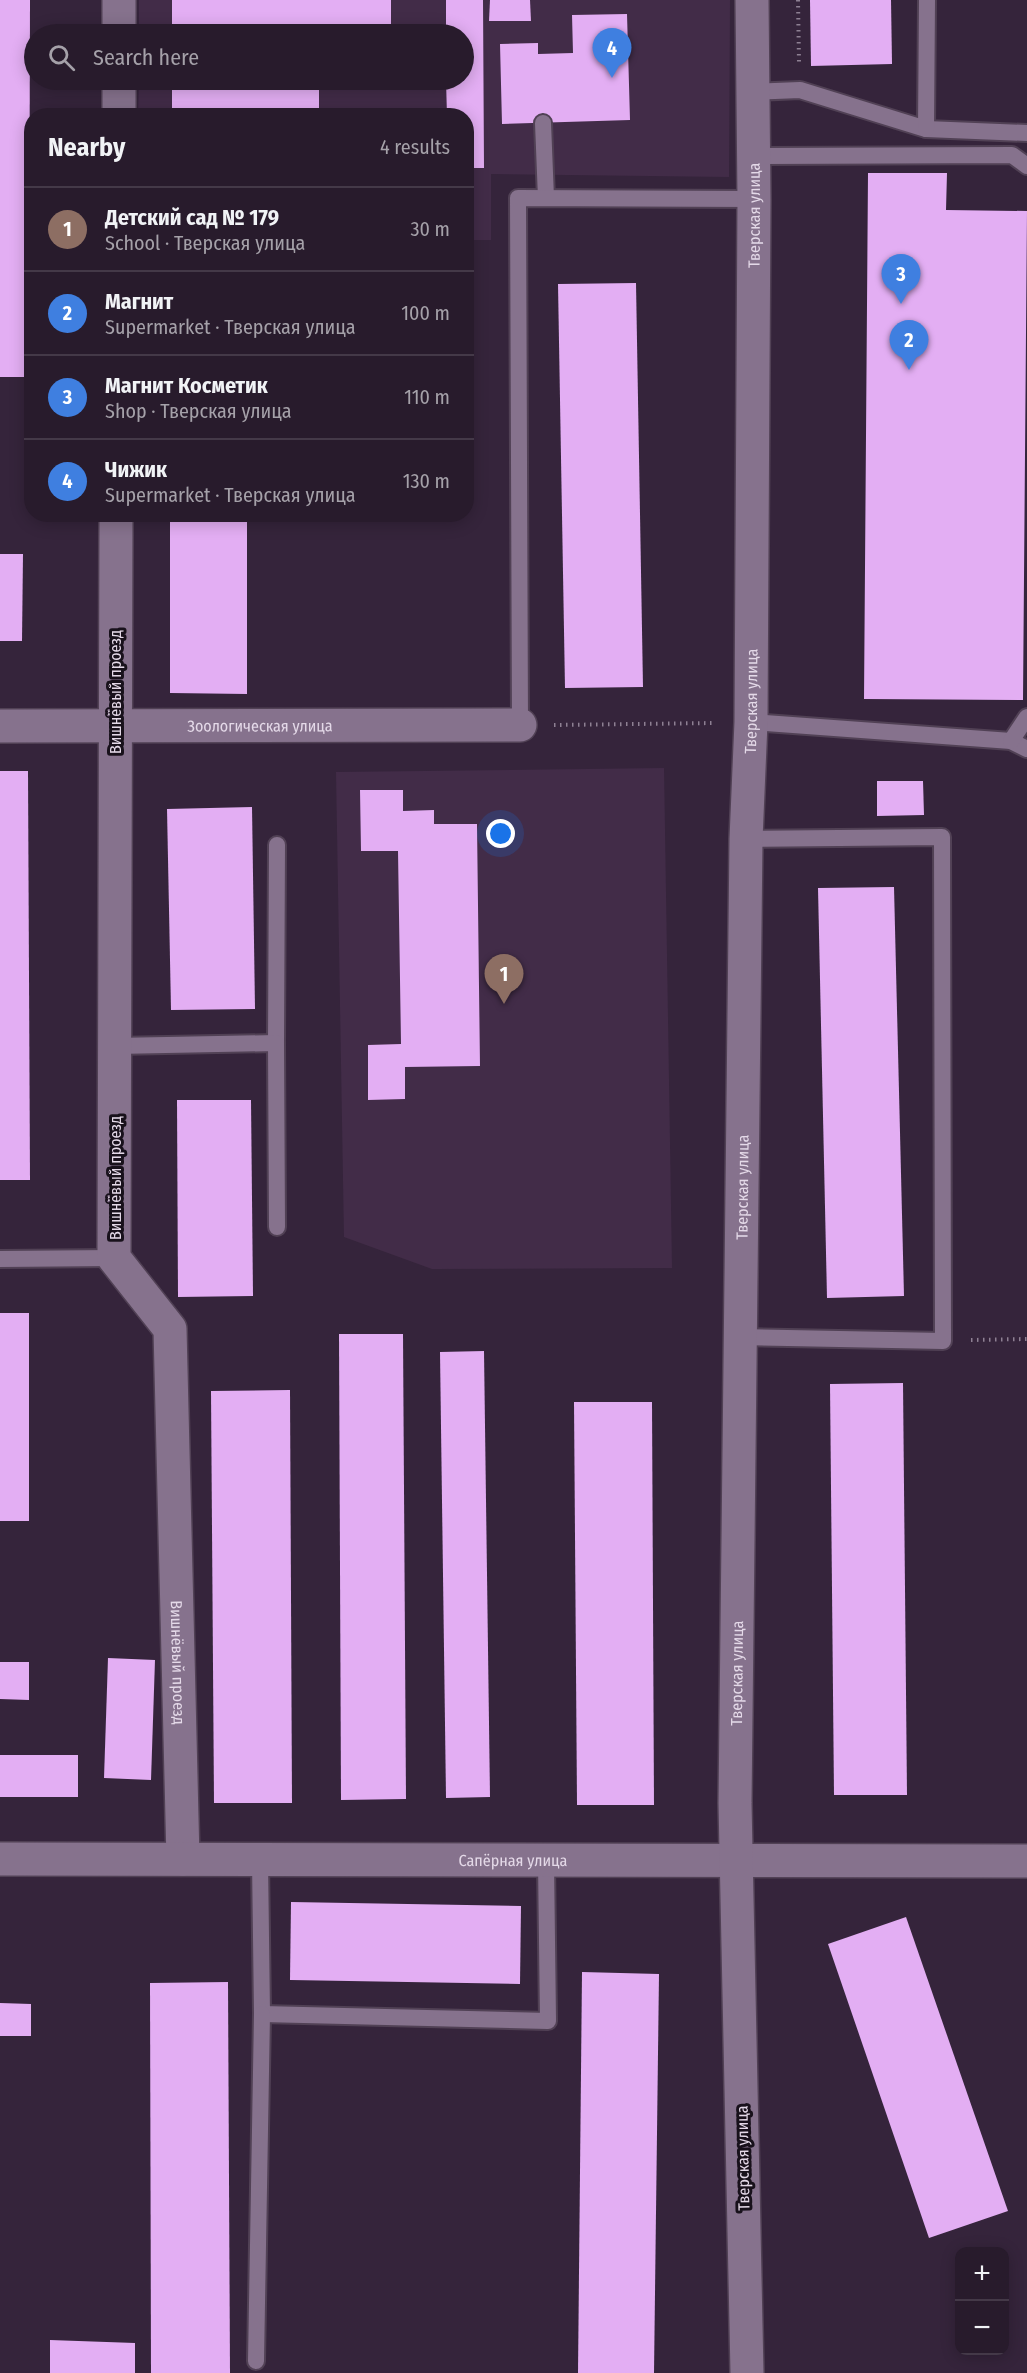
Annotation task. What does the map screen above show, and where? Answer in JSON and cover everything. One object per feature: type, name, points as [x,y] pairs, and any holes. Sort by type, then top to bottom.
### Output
[{"type":"street","points":[[119,0],[119,24]]},
{"type":"street","name":"Тверская улица","points":[[747,2373],[735,1803],[746,839],[751,722],[754,199],[752,0]]},
{"type":"street","points":[[118,108],[119,90]]},
{"type":"street","name":"Вишнёвый проезд","points":[[116,522],[114,1258],[170,1329],[183,1859]]},
{"type":"street","name":"Зоологическая улица","points":[[0,726],[520,725]]},
{"type":"street","name":"Сапёрная улица","points":[[0,1858],[1027,1861]]},
{"type":"lane","points":[[926,129],[927,0]]},
{"type":"lane","points":[[753,92],[800,90],[926,129],[1027,133]]},
{"type":"lane","points":[[543,123],[546,198]]},
{"type":"lane","points":[[753,156],[1012,155],[1027,166]]},
{"type":"lane","points":[[520,725],[518,198],[754,199]]},
{"type":"lane","points":[[1011,741],[1027,717]]},
{"type":"lane","points":[[751,722],[1011,741],[1027,749]]},
{"type":"lane","points":[[740,1337],[943,1341],[942,837],[746,839]]},
{"type":"lane","points":[[277,845],[277,1227]]},
{"type":"lane","points":[[115,1046],[276,1043]]},
{"type":"lane","points":[[0,1259],[114,1258]]},
{"type":"lane","points":[[256,2361],[262,2014],[260,1860]]},
{"type":"lane","points":[[262,2014],[548,2021],[546,1861]]},
{"type":"path","points":[[798,0],[800,90]]},
{"type":"path","points":[[520,725],[751,722]]},
{"type":"path","points":[[943,1341],[1027,1339]]},
{"type":"shaded area","points":[[139,0],[730,0],[729,177],[491,174],[491,240],[474,240],[474,108],[138,108],[139,90],[474,90],[474,24],[139,24]]},
{"type":"shaded area","points":[[664,768],[672,1268],[432,1269],[344,1237],[336,772]]},
{"type":"building","points":[[0,0],[30,0],[30,24],[24,24],[24,90],[30,90],[30,108],[24,108],[24,377],[0,377]]},
{"type":"building","points":[[172,0],[391,0],[391,24],[172,24]]},
{"type":"building","points":[[446,0],[483,0],[484,168],[474,168],[474,108],[447,108],[446,90],[474,90],[474,24],[446,24]]},
{"type":"building","points":[[490,0],[530,0],[531,21],[489,21]]},
{"type":"building","points":[[810,0],[891,0],[892,64],[811,66]]},
{"type":"building","points":[[627,14],[630,120],[502,124],[500,44],[538,43],[538,54],[573,53],[572,15]]},
{"type":"building","points":[[172,90],[319,90],[319,108],[172,108]]},
{"type":"building","points":[[868,173],[947,173],[946,210],[1027,211],[1023,700],[864,699]]},
{"type":"building","points":[[636,283],[643,687],[565,688],[558,284]]},
{"type":"building","points":[[170,522],[247,522],[247,694],[170,693]]},
{"type":"building","points":[[0,554],[23,554],[22,641],[0,641]]},
{"type":"building","points":[[0,771],[28,771],[30,1180],[0,1180]]},
{"type":"building","points":[[877,781],[923,781],[924,815],[877,816]]},
{"type":"building","points":[[360,790],[403,790],[403,811],[434,810],[434,824],[477,824],[480,1066],[405,1067],[405,1099],[368,1100],[368,1045],[401,1044],[398,851],[361,851]]},
{"type":"building","points":[[252,807],[255,1009],[171,1010],[167,809]]},
{"type":"building","points":[[894,887],[904,1296],[827,1298],[818,888]]},
{"type":"building","points":[[177,1100],[251,1100],[253,1296],[178,1297]]},
{"type":"building","points":[[0,1313],[29,1313],[29,1521],[0,1521]]},
{"type":"building","points":[[339,1334],[403,1334],[406,1799],[341,1800]]},
{"type":"building","points":[[484,1351],[490,1797],[446,1798],[440,1352]]},
{"type":"building","points":[[903,1383],[907,1795],[834,1795],[830,1384]]},
{"type":"building","points":[[290,1390],[292,1803],[214,1803],[211,1391]]},
{"type":"building","points":[[574,1402],[652,1402],[654,1805],[577,1805]]},
{"type":"building","points":[[108,1658],[155,1660],[151,1780],[104,1778]]},
{"type":"building","points":[[0,1662],[29,1662],[29,1700],[0,1699]]},
{"type":"building","points":[[0,1755],[78,1755],[78,1797],[0,1797]]},
{"type":"building","points":[[291,1902],[521,1906],[520,1984],[290,1980]]},
{"type":"building","points":[[906,1917],[1008,2211],[929,2238],[828,1944]]},
{"type":"building","points":[[582,1972],[659,1974],[654,2373],[578,2373]]},
{"type":"building","points":[[228,1982],[230,2373],[151,2373],[150,1983]]},
{"type":"building","points":[[0,2003],[31,2004],[31,2036],[0,2036]]},
{"type":"building","points":[[50,2340],[135,2343],[135,2373],[50,2373]]},
{"type":"place","name":"Чижик","points":[[612,78]]},
{"type":"place","name":"Магнит Косметик","points":[[901,304]]},
{"type":"place","name":"Магнит","points":[[909,370]]},
{"type":"place","name":"Детский сад № 179","points":[[504,1004]]}]
